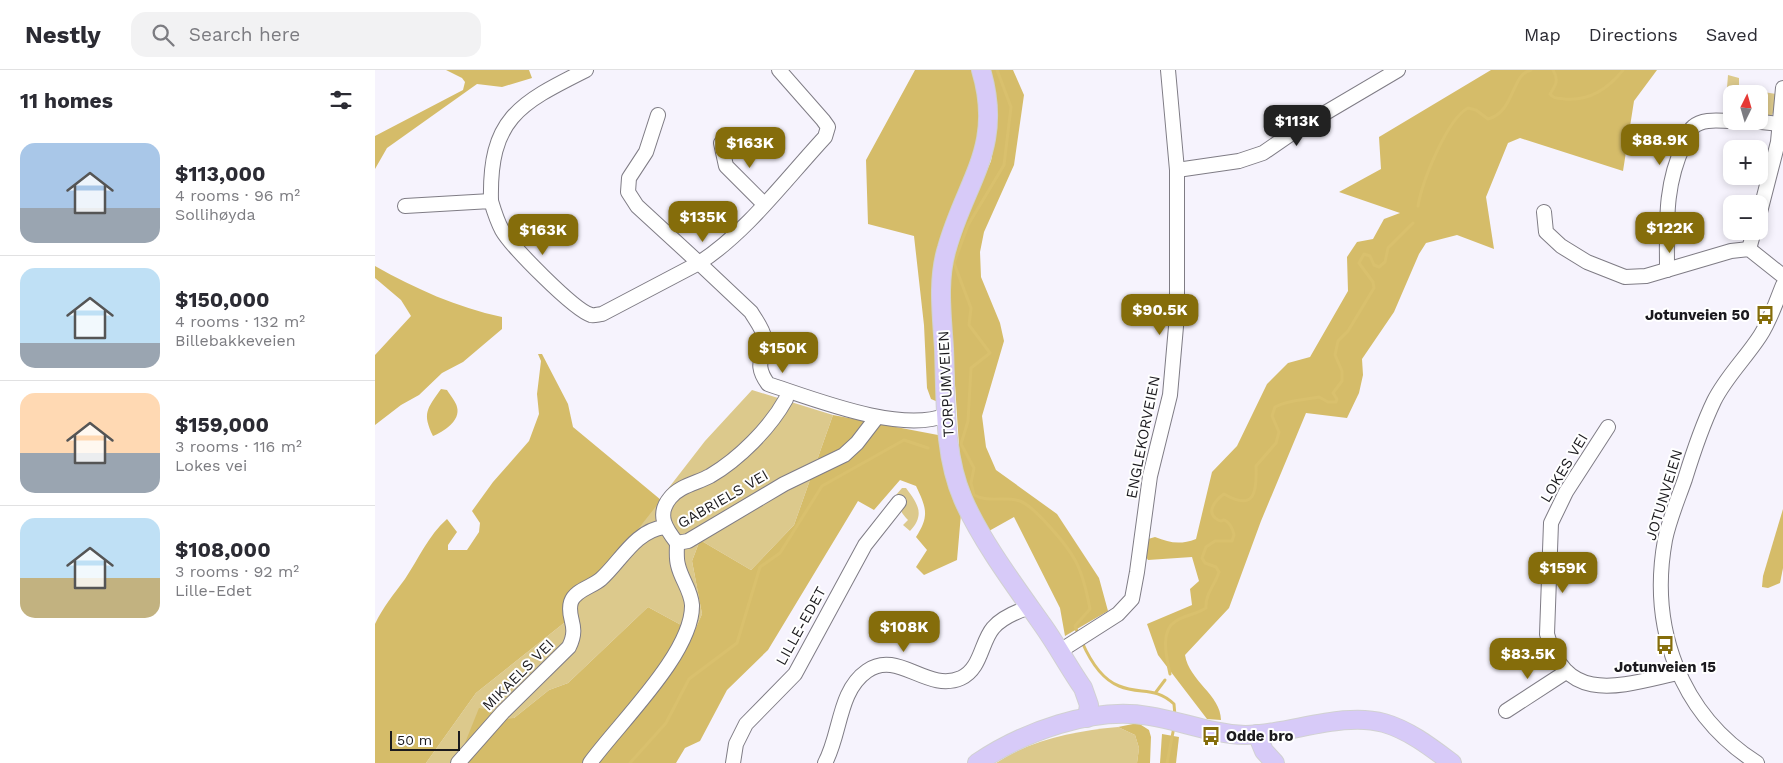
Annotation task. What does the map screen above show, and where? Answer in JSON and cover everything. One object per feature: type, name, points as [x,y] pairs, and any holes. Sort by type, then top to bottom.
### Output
[{"type":"main road","name":"TORPUMVEIEN","points":[[981,70],[987,95],[989,122],[985,149],[949,239],[941,280],[946,416],[953,464],[963,500],[1030,607],[1066,648],[1073,674],[1083,688],[1089,705],[1087,718]]},
{"type":"main road","points":[[977,763],[1022,737],[1054,726],[1087,718],[1134,714],[1224,733],[1257,734],[1350,721],[1375,721],[1406,733],[1453,763]]},
{"type":"main road","points":[[1257,734],[1264,751],[1275,763]]},
{"type":"street","points":[[586,70],[540,93],[524,104],[511,118],[494,154],[490,174],[491,201],[502,230],[513,246],[541,274],[583,310],[592,315],[602,314],[699,263],[716,252],[738,232],[825,137],[828,127],[779,70]]},
{"type":"street","name":"ENGLEKORVEIEN","points":[[1066,648],[1118,614],[1132,599],[1151,476],[1170,395],[1177,315],[1177,170],[1168,70]]},
{"type":"street","points":[[1177,170],[1239,161],[1263,153],[1298,129],[1398,70]]},
{"type":"street","points":[[1765,195],[1775,161],[1783,88]]},
{"type":"street","points":[[658,115],[646,152],[629,178],[628,192],[637,206],[751,312],[764,336],[760,360],[761,374],[767,384],[877,417],[919,422],[946,416]]},
{"type":"street","points":[[1667,270],[1667,208],[1670,182],[1679,156],[1693,127],[1705,121],[1723,121]]},
{"type":"street","points":[[1768,123],[1780,124]]},
{"type":"street","points":[[721,143],[726,166],[764,204]]},
{"type":"street","points":[[405,206],[491,201]]},
{"type":"street","points":[[1544,212],[1546,232],[1561,246],[1604,270],[1625,277],[1646,276],[1731,251],[1749,249],[1783,276]]},
{"type":"street","points":[[1749,249],[1752,240]]},
{"type":"street","name":"JOTUNVEIEN","points":[[1757,763],[1721,735],[1707,720],[1678,673],[1667,639],[1660,604],[1661,569],[1665,538],[1692,458],[1714,402],[1732,372],[1767,325],[1783,285]]},
{"type":"street","name":"GABRIELS VEI","points":[[786,399],[777,414],[729,462],[710,476],[682,488],[670,497],[664,511],[664,527],[677,542],[688,541],[784,484],[844,455],[877,417]]},
{"type":"street","name":"LOKES VEI","points":[[1566,672],[1557,661],[1547,634],[1551,523],[1566,492],[1608,427]]},
{"type":"street","name":"LILLE-EDET","points":[[733,763],[736,744],[746,724],[795,674],[860,553],[899,502]]},
{"type":"street","name":"MIKAELS VEI","points":[[458,763],[503,712],[569,647],[575,636],[570,606],[571,600],[578,593],[602,578],[648,531],[664,527]]},
{"type":"street","points":[[590,763],[665,669],[686,636],[692,604],[689,590],[677,564],[677,542]]},
{"type":"street","points":[[825,763],[846,699],[855,682],[867,671],[879,664],[893,663],[932,680],[941,681],[961,678],[971,670],[993,628],[1012,615],[1030,607]]},
{"type":"street","points":[[1506,711],[1566,672],[1579,681],[1595,686],[1612,686],[1678,673]]},
{"type":"shaded area","points":[[446,70],[529,70],[532,78],[502,87],[477,84],[387,148],[375,169],[375,136],[463,90],[465,82],[462,78]]},
{"type":"shaded area","points":[[915,70],[975,70],[981,98],[981,138],[945,231],[938,402],[931,399],[927,388],[924,325],[914,236],[868,224],[866,160]]},
{"type":"shaded area","points":[[989,70],[1013,70],[1024,95],[1014,165],[984,232],[980,252],[981,277],[1000,323],[1004,341],[982,416],[986,447],[996,470],[1057,514],[1099,578],[1108,611],[1065,636],[1060,608],[1014,517],[989,531],[970,494],[960,462],[950,307],[951,262],[958,237],[991,161],[996,133],[996,102]]},
{"type":"shaded area","points":[[1491,70],[1657,70],[1634,101],[1623,171],[1520,138],[1508,143],[1486,197],[1494,249],[1457,235],[1426,243],[1419,254],[1394,312],[1362,359],[1363,375],[1359,393],[1347,418],[1306,413],[1261,521],[1229,608],[1185,655],[1192,673],[1211,695],[1220,711],[1221,720],[1207,719],[1158,655],[1147,624],[1192,605],[1190,589],[1199,581],[1192,557],[1148,560],[1145,555],[1148,539],[1155,537],[1180,543],[1196,539],[1212,472],[1237,446],[1267,384],[1288,363],[1310,357],[1348,291],[1347,257],[1357,242],[1373,239],[1384,219],[1400,213],[1339,192],[1381,169],[1379,137]]},
{"type":"shaded area","points":[[1728,75],[1739,78],[1739,85],[1727,85]]},
{"type":"shaded area","points":[[1768,93],[1776,94],[1775,108],[1772,115],[1768,116]]},
{"type":"shaded area","points":[[375,266],[437,296],[469,308],[502,317],[502,329],[463,362],[442,373],[419,395],[401,405],[375,425],[375,355],[411,316],[401,300],[375,278]]},
{"type":"shaded area","points":[[538,354],[542,354],[568,404],[573,427],[661,500],[564,623],[476,693],[426,763],[375,763],[375,624],[429,540],[447,519],[457,532],[448,545],[448,550],[467,550],[479,532],[480,523],[472,511],[493,482],[529,441],[539,414],[537,394],[541,361]]},
{"type":"shaded area","points":[[441,389],[447,390],[458,412],[450,425],[442,432],[433,436],[427,416],[429,407]]},
{"type":"shaded area","points":[[752,390],[833,415],[794,525],[751,570],[700,540],[692,561],[702,614],[694,632],[648,607],[568,683],[549,690],[514,718],[495,719],[457,763],[426,763],[476,693],[564,623],[705,441]]},
{"type":"shaded area","points":[[833,415],[938,435],[945,470],[961,514],[957,560],[924,575],[916,567],[927,550],[916,537],[925,517],[924,506],[916,486],[900,480],[874,510],[858,501],[768,650],[727,690],[700,741],[685,748],[676,763],[457,763],[479,708],[490,710],[495,719],[514,718],[549,690],[568,683],[648,607],[694,632],[702,614],[692,561],[700,540],[751,570],[794,525]]},
{"type":"shaded area","points":[[902,488],[906,488],[914,499],[919,514],[915,525],[910,531],[903,525],[908,520],[901,509],[904,502],[896,495]]},
{"type":"shaded area","points":[[1783,509],[1783,568],[1780,583],[1768,588],[1762,587],[1763,576]]},
{"type":"shaded area","points":[[1138,723],[1149,730],[1151,737],[1150,763],[1137,763],[1139,748],[1135,735],[1118,727]]},
{"type":"shaded area","points":[[1118,727],[1135,735],[1139,748],[1137,763],[996,763],[1039,742],[1070,734]]},
{"type":"shaded area","points":[[1162,734],[1179,737],[1176,763],[1160,763]]},
{"type":"waterway","points":[[997,70],[1011,107],[1004,165],[968,225],[954,263],[971,308],[969,325],[990,353],[971,368],[968,421],[961,444],[974,468],[971,483],[974,495],[985,499],[1020,501],[1034,511],[1050,527],[1071,553],[1078,565],[1090,609],[1075,626],[1078,634]]},
{"type":"waterway","points":[[1418,206],[1430,167],[1444,138],[1460,114],[1468,108],[1476,110],[1488,119],[1497,115],[1508,101],[1520,78],[1531,70]]},
{"type":"waterway","points":[[1553,70],[1556,82],[1550,94],[1553,97],[1565,99],[1590,96],[1611,83],[1623,70]]},
{"type":"waterway","points":[[1170,674],[1167,661],[1167,631],[1176,621],[1206,608],[1209,594],[1219,572],[1216,567],[1205,563],[1202,558],[1206,547],[1215,541],[1232,541],[1234,535],[1228,522],[1220,521],[1214,517],[1212,513],[1213,506],[1224,494],[1242,501],[1252,497],[1256,484],[1256,466],[1276,443],[1279,432],[1272,416],[1275,407],[1319,397],[1328,402],[1336,402],[1337,399],[1333,393],[1342,381],[1342,371],[1335,355],[1338,341],[1348,331],[1374,288],[1373,282],[1359,263],[1364,254],[1370,256],[1374,265],[1379,267],[1385,262],[1388,248],[1413,223]]},
{"type":"waterway","points":[[630,763],[666,723],[689,679],[737,643],[760,567],[780,553],[822,486],[904,440],[928,448]]},
{"type":"waterway","points":[[1082,642],[1088,655],[1101,673],[1113,683],[1127,689],[1154,693],[1167,698],[1174,704],[1175,716]]},
{"type":"waterway","points":[[1156,692],[1165,680]]},
{"type":"waterway","points":[[1167,763],[1174,727]]},
{"type":"place","name":"Jotunveien 50","points":[[1765,315]]},
{"type":"place","name":"Jotunveien 15","points":[[1665,645]]},
{"type":"place","name":"Odde bro","points":[[1211,736]]}]
